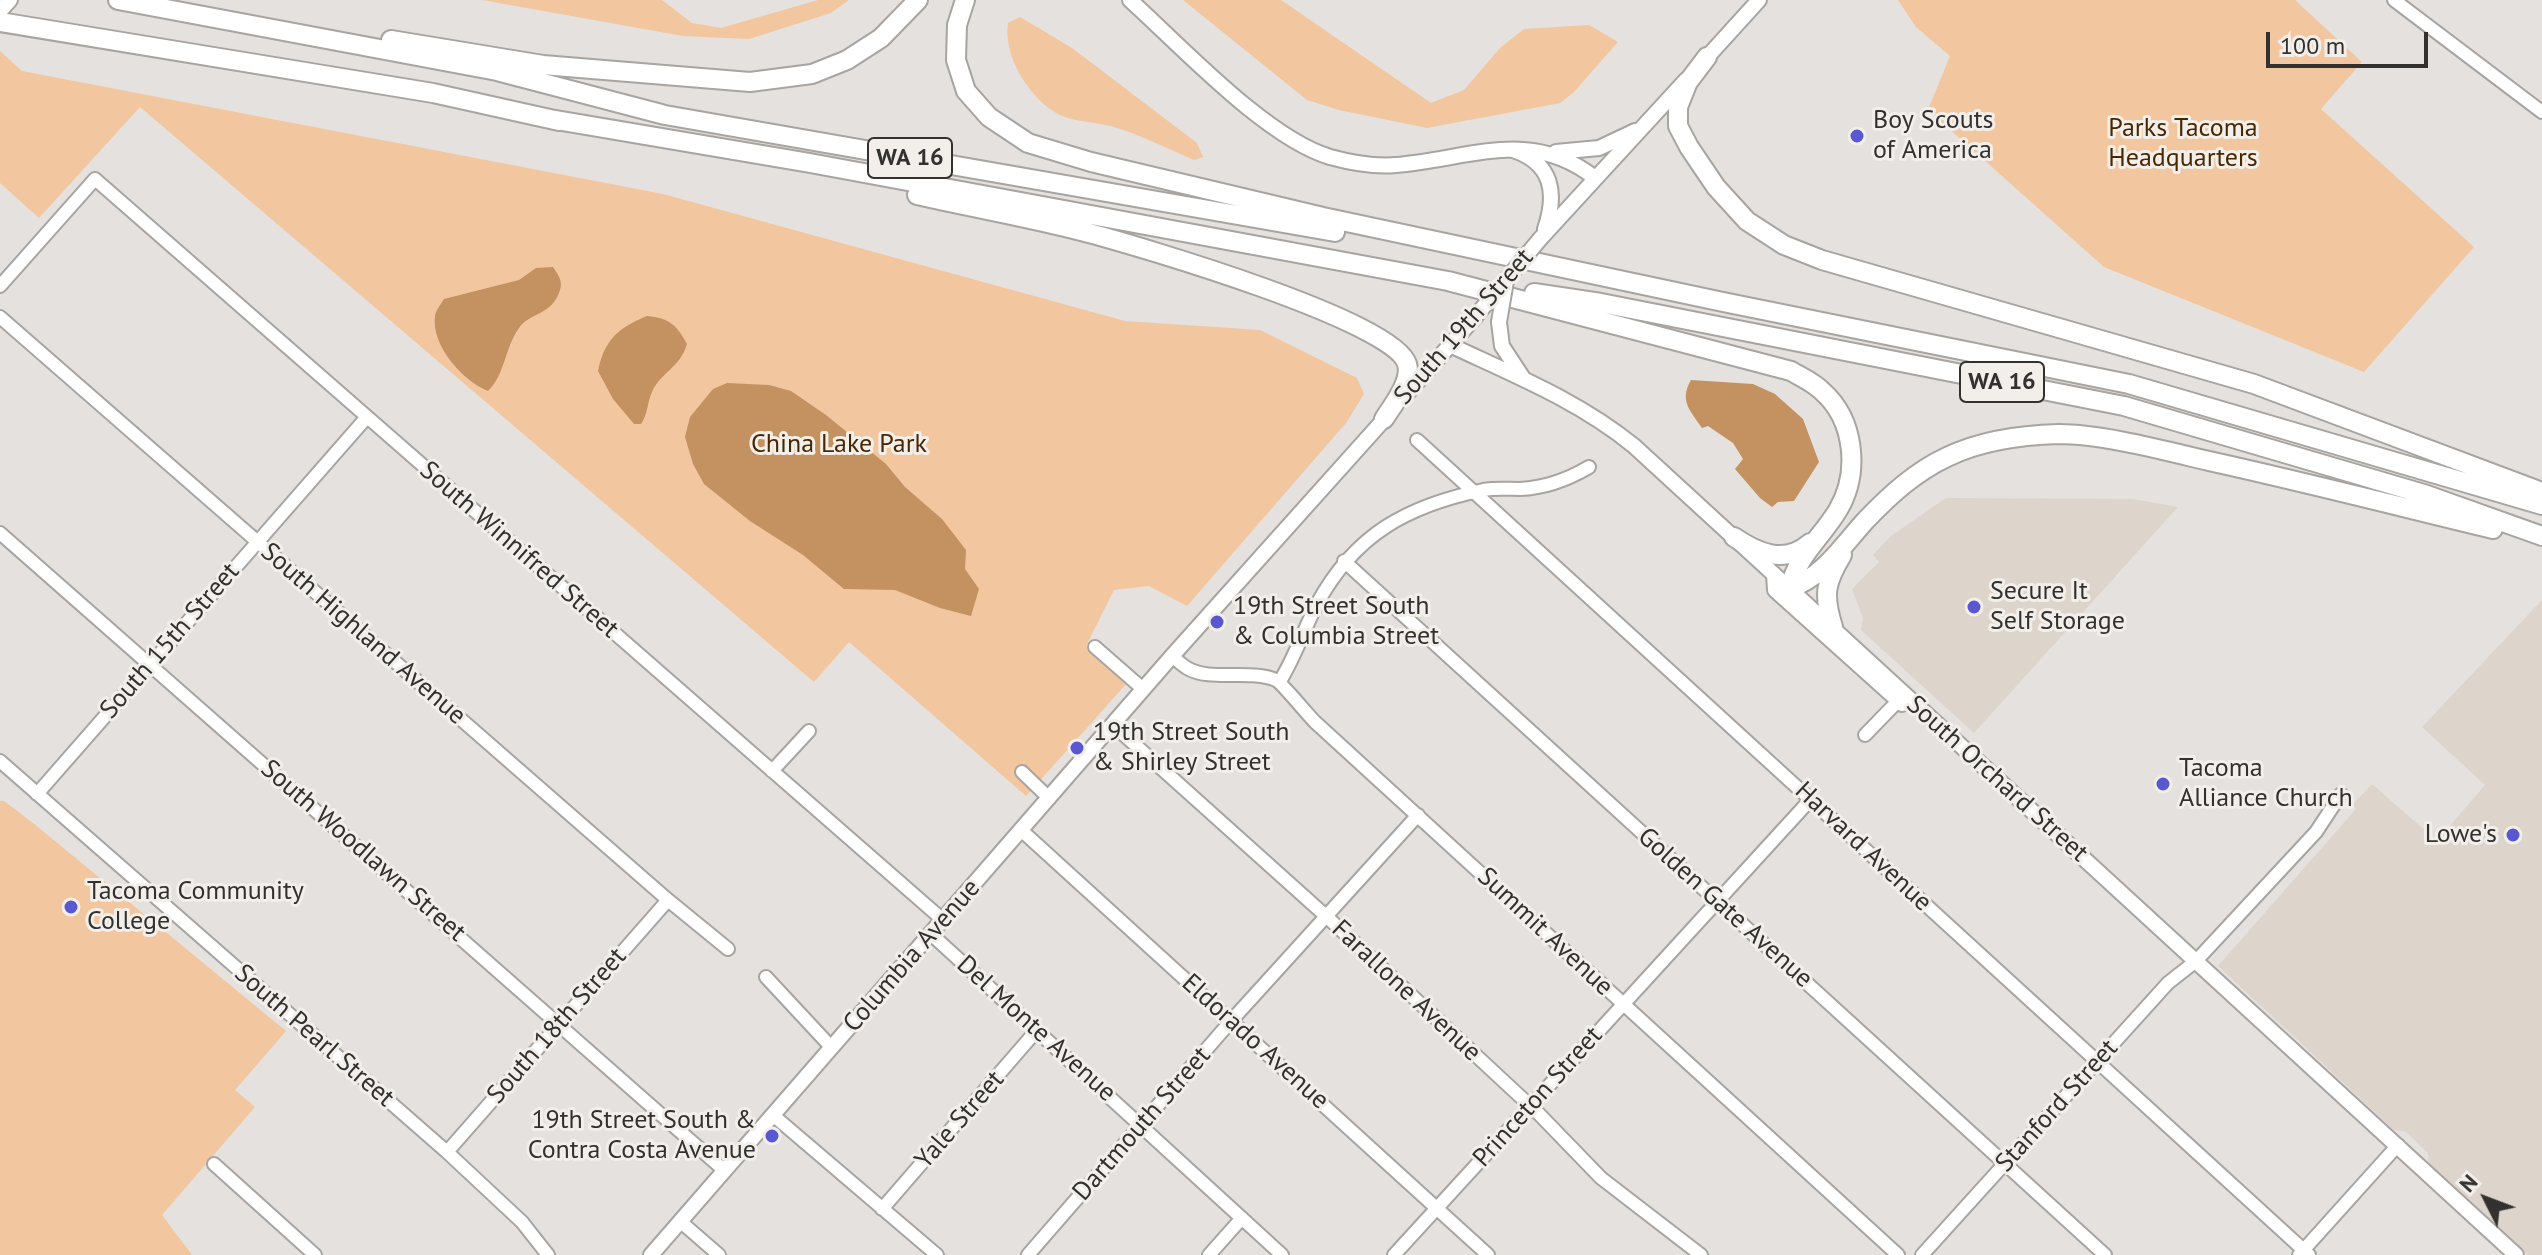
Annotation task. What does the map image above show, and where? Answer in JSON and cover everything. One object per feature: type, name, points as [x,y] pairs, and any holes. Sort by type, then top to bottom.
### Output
[{"type":"highway","name":"WA 16","points":[[118,0],[497,71],[665,115],[1579,272],[2129,384],[2542,505]]},
{"type":"highway","points":[[543,65],[750,82],[793,78],[847,60],[881,38],[918,0]]},
{"type":"highway","points":[[245,24],[399,40],[660,85],[743,92],[779,91],[832,78],[870,58],[900,33],[931,0]]},
{"type":"highway","points":[[965,0],[957,25],[956,60],[966,91],[989,117],[1028,143],[1091,162],[1308,214],[1579,272]]},
{"type":"highway","name":"WA 16","points":[[0,22],[433,93],[550,119],[810,163],[1448,281],[1601,303],[2124,406],[2427,495],[2542,539]]},
{"type":"highway","points":[[1707,57],[1688,82],[1680,99],[1678,126],[1716,187],[1747,221],[1784,245],[1822,260],[2254,384],[2542,492]]},
{"type":"highway","points":[[550,119],[738,156],[1089,233],[1302,301],[1353,323],[1402,355],[1407,372],[1384,419]]},
{"type":"highway","points":[[1448,281],[1775,366],[1812,383],[1831,401],[1845,423],[1851,454],[1850,477],[1845,497],[1796,569],[1790,588]]},
{"type":"highway","points":[[1790,588],[1810,579],[1894,492],[1928,467],[1967,448],[2006,438],[2061,434],[2178,454],[2542,539]]},
{"type":"highway","points":[[1833,627],[1826,598],[1829,578],[1865,521]]},
{"type":"highway","points":[[1734,537],[1760,552],[1779,556],[1799,551],[1821,533]]},
{"type":"main road","points":[[0,11],[10,0]]},
{"type":"main road","points":[[1130,0],[1245,104],[1295,141],[1325,156],[1357,163],[1394,165],[1508,149],[1585,151],[1599,148],[1642,127]]},
{"type":"main road","name":"South 19th Street","points":[[1172,656],[1475,317],[1545,232],[1759,0]]},
{"type":"main road","points":[[1508,149],[1536,164],[1552,187],[1552,203],[1545,232]]},
{"type":"main road","points":[[1548,152],[1579,166],[1595,178]]},
{"type":"main road","points":[[1506,280],[1499,322],[1502,346],[1524,378]]},
{"type":"main road","name":"South Orchard Street","points":[[1450,345],[1524,378],[1584,410],[1617,432],[2516,1255]]},
{"type":"main road","points":[[1774,574],[1775,590],[1905,707],[1918,706]]},
{"type":"main road","name":"Columbia Avenue","points":[[651,1255],[1172,656]]},
{"type":"street","points":[[2394,0],[2542,112]]},
{"type":"street","name":"South Winnifred Street","points":[[0,286],[95,179],[943,920]]},
{"type":"street","name":"South Highland Avenue","points":[[0,317],[728,949]]},
{"type":"street","name":"South 15th Street","points":[[37,794],[367,417]]},
{"type":"street","name":"Harvard Avenue","points":[[1417,440],[2304,1253]]},
{"type":"street","points":[[1172,656],[1188,670],[1280,681],[1317,605],[1344,561],[1371,535],[1426,505],[1476,492],[1542,487],[1589,467]]},
{"type":"street","name":"South Woodlawn Street","points":[[0,533],[725,1171]]},
{"type":"street","name":"Golden Gate Avenue","points":[[1344,561],[2105,1255]]},
{"type":"street","points":[[1095,647],[1143,689]]},
{"type":"street","name":"Summit Avenue","points":[[1280,681],[1293,700],[1315,722],[1898,1255]]},
{"type":"street","points":[[1865,735],[1898,701]]},
{"type":"street","name":"Farallone Avenue","points":[[1113,725],[1327,917],[1529,1106],[1601,1178],[1701,1255]]},
{"type":"street","points":[[772,771],[809,731]]},
{"type":"street","name":"South Pearl Street","points":[[0,761],[447,1152],[522,1222],[548,1255]]},
{"type":"street","points":[[1022,772],[1049,798]]},
{"type":"street","name":"Stanford Street","points":[[1922,1255],[2168,983],[2196,961],[2316,832],[2341,794]]},
{"type":"street","name":"Princeton Street","points":[[1394,1255],[1811,799]]},
{"type":"street","name":"Dartmouth Street","points":[[1028,1255],[1231,1021],[1418,815]]},
{"type":"street","name":"Eldorado Avenue","points":[[1021,830],[1488,1255]]},
{"type":"street","name":"South 18th Street","points":[[447,1152],[668,900]]},
{"type":"street","name":"Del Monte Avenue","points":[[931,934],[1282,1255]]},
{"type":"street","points":[[766,977],[832,1048]]},
{"type":"street","name":"Yale Street","points":[[882,1209],[1037,1030]]},
{"type":"street","points":[[774,1116],[937,1255]]},
{"type":"street","points":[[2304,1253],[2398,1145]]},
{"type":"street","points":[[214,1164],[315,1255]]},
{"type":"street","points":[[1209,1255],[1242,1218]]},
{"type":"street","points":[[681,1222],[719,1255]]},
{"type":"shaded area","points":[[553,267],[561,283],[552,305],[519,328],[498,377],[488,391],[478,386],[459,371],[438,339],[435,316],[444,299],[519,280],[536,268]]},
{"type":"shaded area","points":[[647,316],[672,324],[687,344],[680,359],[656,385],[641,424],[634,424],[613,399],[598,371],[614,336]]},
{"type":"shaded area","points":[[1691,380],[1753,384],[1775,394],[1803,419],[1819,462],[1794,501],[1778,502],[1772,507],[1735,469],[1743,459],[1733,443],[1708,426],[1702,428],[1690,410],[1686,394]]},
{"type":"shaded area","points":[[727,383],[769,385],[791,391],[886,464],[905,487],[942,519],[966,550],[965,569],[979,589],[971,616],[940,608],[895,590],[844,589],[803,555],[750,521],[704,484],[693,464],[685,437],[690,417],[713,389]]},
{"type":"shaded area","name":"Secure It Self Storage","points":[[1946,498],[2133,499],[2178,507],[1974,733],[1861,630],[1863,618],[1852,589],[1879,562],[1873,555],[1891,536]]},
{"type":"shaded area","points":[[2542,600],[2542,1255],[2528,1255],[2429,1164],[2428,1153],[2406,1132],[2394,1130],[2218,966],[2356,809],[2353,804],[2372,784],[2437,841],[2485,785],[2422,727]]},
{"type":"green space","points":[[482,0],[662,0],[692,23],[721,28],[818,0],[849,0],[831,13],[749,39],[683,36]]},
{"type":"green space","points":[[1183,0],[1281,0],[1431,103],[1464,90],[1500,48],[1524,29],[1589,25],[1618,42],[1574,92],[1560,103],[1427,128],[1339,110],[1307,100]]},
{"type":"green space","name":"Parks Tacoma Headquarters","points":[[1898,0],[2295,0],[2362,62],[2321,109],[2474,247],[2364,372],[2104,267],[1928,110],[1950,56],[1916,27]]},
{"type":"green space","points":[[1020,17],[1072,48],[1197,143],[1203,157],[1194,160],[1124,130],[1079,121],[1049,108],[1029,88],[1014,62],[1008,23]]},
{"type":"green space","name":"China Lake Park","points":[[0,51],[22,71],[663,194],[1125,321],[1260,330],[1357,378],[1364,394],[1346,423],[1187,606],[1149,586],[1114,590],[1086,646],[1128,682],[1026,796],[849,642],[814,682],[140,107],[39,218],[0,183]]},
{"type":"green space","name":"Tacoma Community College","points":[[0,801],[33,823],[286,1031],[235,1090],[255,1107],[162,1215],[192,1255],[0,1255]]},
{"type":"place","name":"Boy Scouts of America","points":[[1857,136]]},
{"type":"place","name":"Secure It Self Storage","points":[[1974,607]]},
{"type":"place","name":"19th Street South & Columbia Street","points":[[1217,622]]},
{"type":"place","name":"19th Street South & Shirley Street","points":[[1077,748]]},
{"type":"place","name":"Tacoma Alliance Church","points":[[2163,784]]},
{"type":"place","name":"Lowe's","points":[[2513,835]]},
{"type":"place","name":"Tacoma Community College","points":[[71,907]]},
{"type":"place","name":"19th Street South & Contra Costa Avenue","points":[[772,1136]]}]
